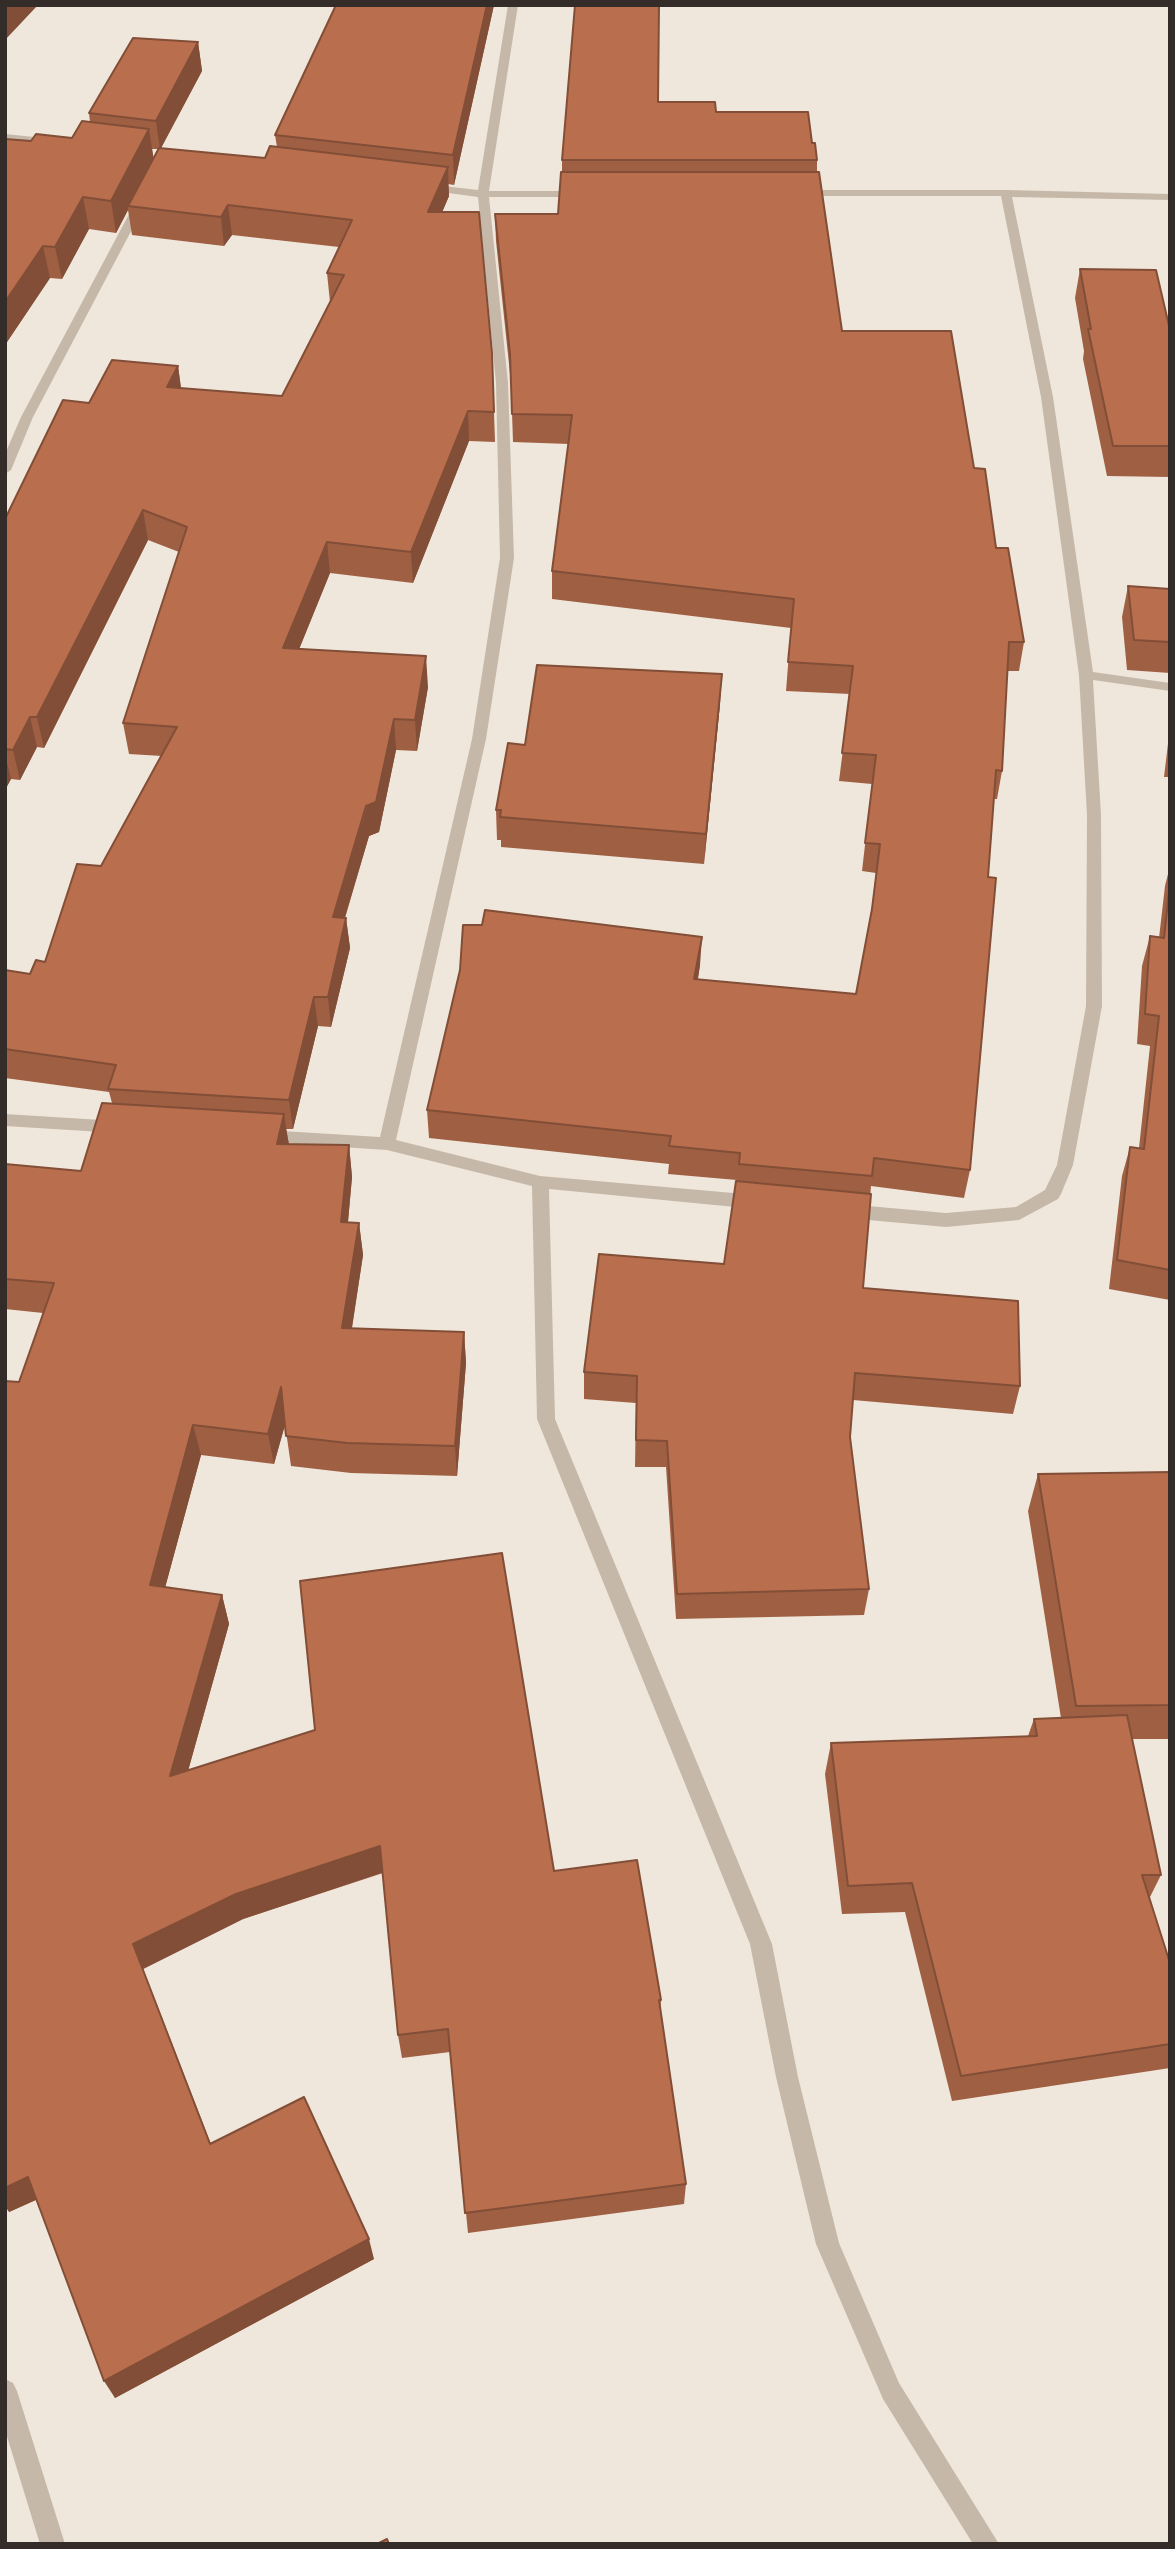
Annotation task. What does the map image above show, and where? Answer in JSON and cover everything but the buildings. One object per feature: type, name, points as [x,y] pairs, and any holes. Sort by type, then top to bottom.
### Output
[{"type":"street","points":[[387,1144],[479,739],[507,558],[502,383],[482,194],[513,5]]},
{"type":"street","points":[[5,137],[72,144]]},
{"type":"street","points":[[414,185],[482,194],[593,194]]},
{"type":"street","points":[[5,470],[27,417],[147,190]]},
{"type":"street","points":[[786,193],[1006,193],[1170,197]]},
{"type":"street","points":[[824,1209],[946,1220],[1019,1213],[1052,1194],[1065,1165],[1094,1006],[1094,815],[1086,675],[1047,397],[1006,193]]},
{"type":"street","points":[[1086,675],[1170,687]]},
{"type":"street","points":[[5,1120],[141,1129]]},
{"type":"street","points":[[250,1135],[387,1144],[540,1182],[770,1204]]},
{"type":"street","points":[[540,1182],[545,1419],[761,1944],[788,2077],[828,2244],[891,2391],[986,2544]]},
{"type":"street","points":[[5,2391],[53,2544]]}]
